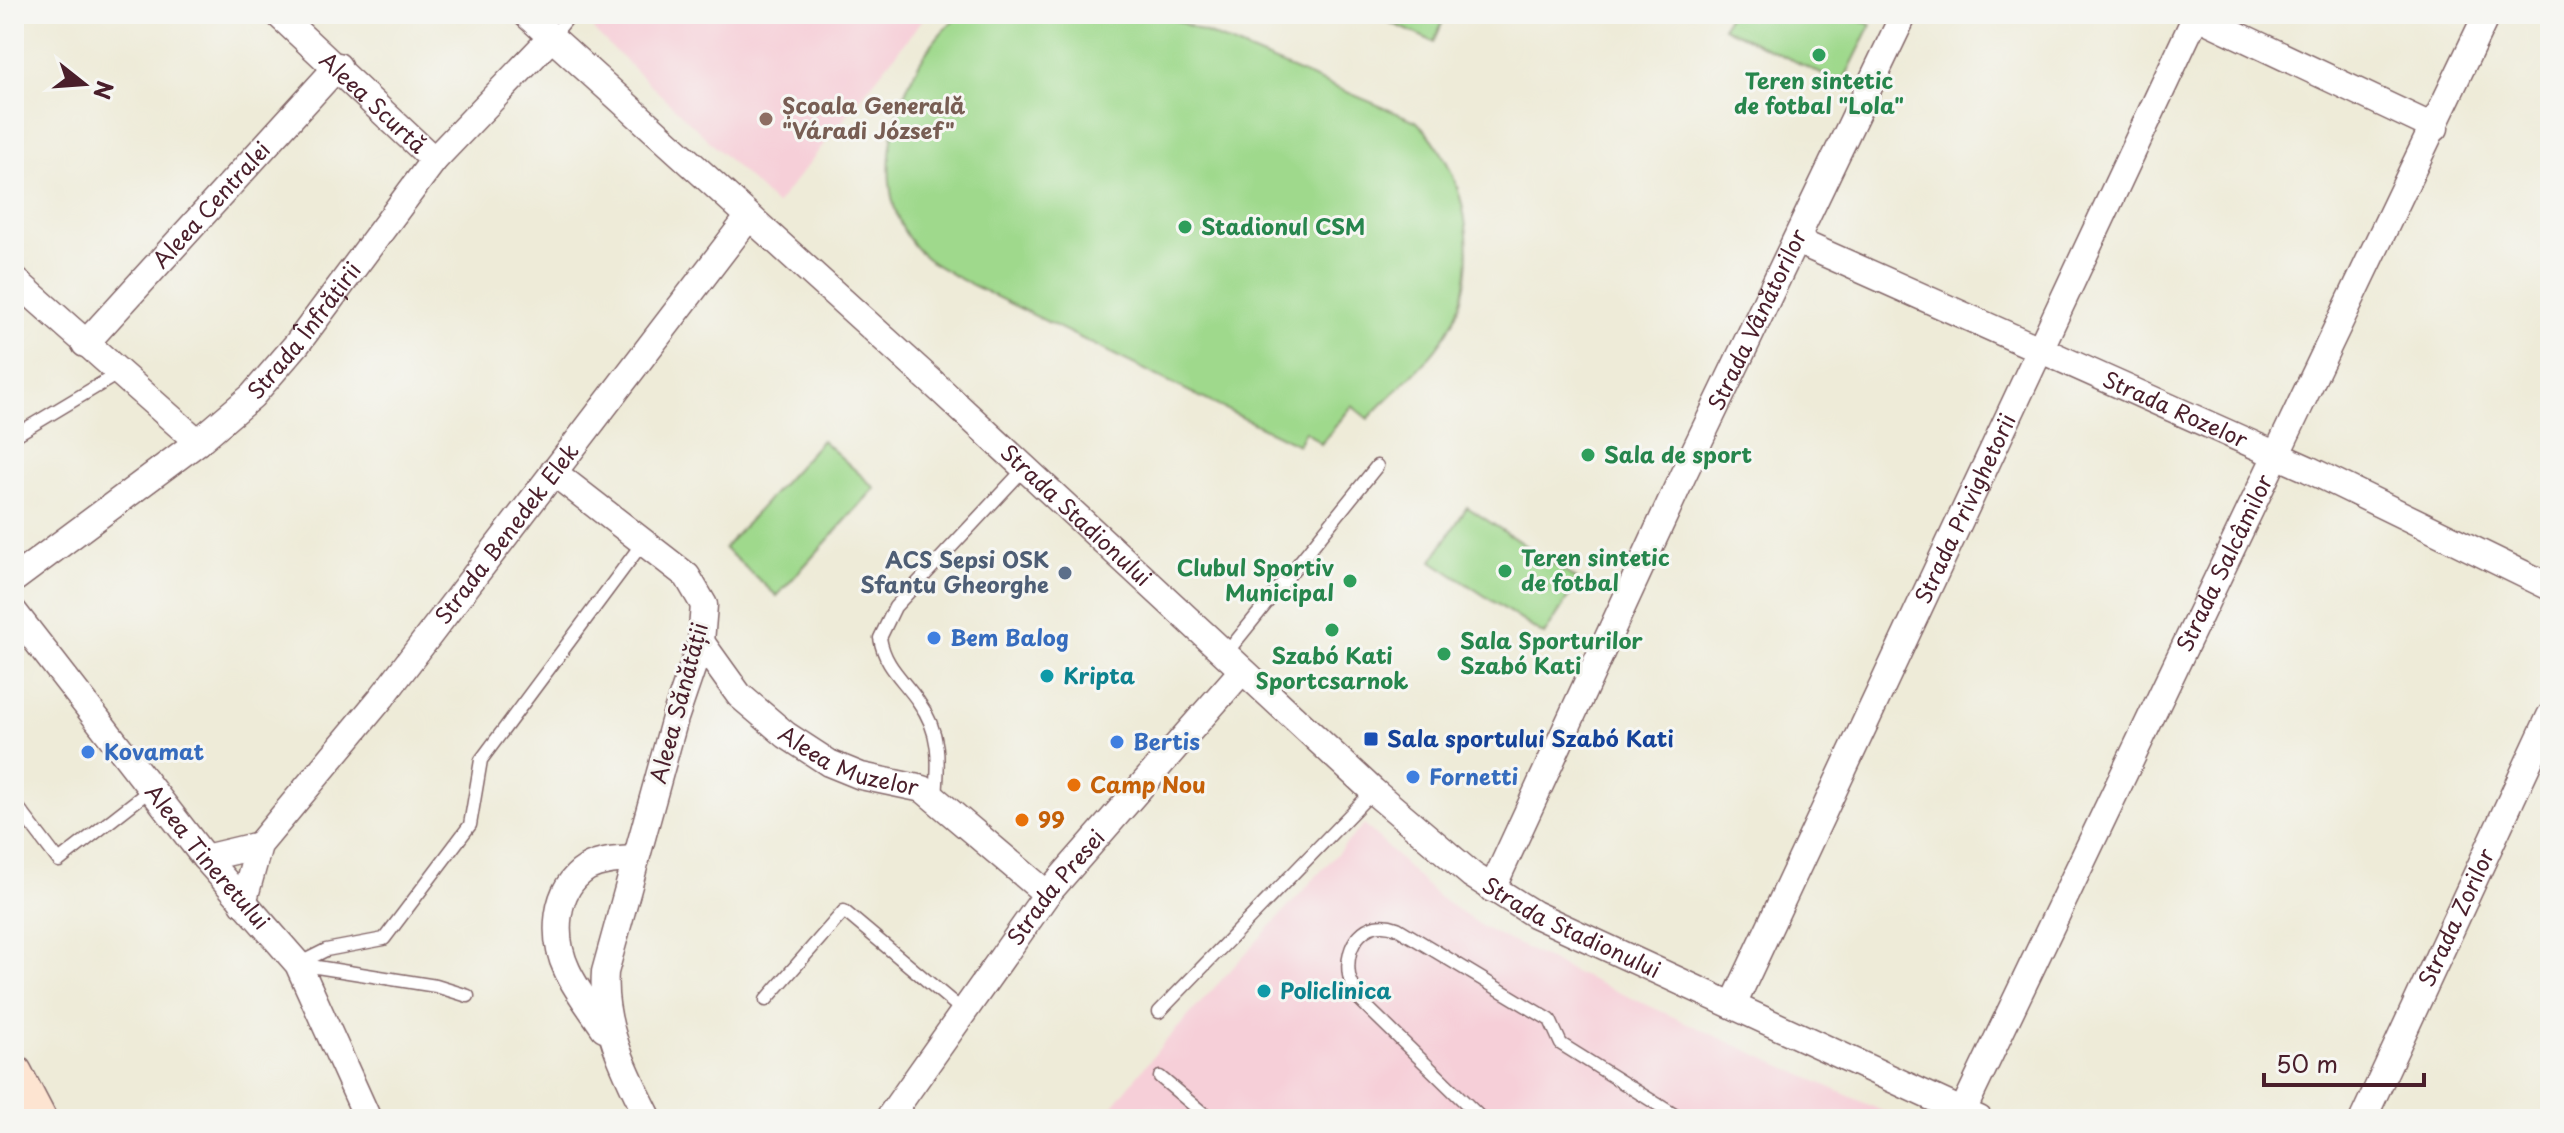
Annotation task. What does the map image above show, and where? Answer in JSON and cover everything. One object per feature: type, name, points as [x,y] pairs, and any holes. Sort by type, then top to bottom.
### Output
[{"type":"street","name":"Aleea Scurtă","points":[[278,14],[338,66],[434,160]]},
{"type":"street","name":"Strada Stadionului","points":[[526,14],[1373,791],[1492,889],[1534,914],[1967,1116]]},
{"type":"street","name":"Strada Vânătorilor","points":[[1492,889],[1683,475],[1904,14]]},
{"type":"street","name":"Strada Salcâmilor","points":[[1967,1116],[2487,14]]},
{"type":"street","points":[[2196,15],[2435,128]]},
{"type":"street","name":"Strada Privighetorii","points":[[1733,1005],[2196,15]]},
{"type":"street","name":"Strada Înfrățirii","points":[[14,579],[198,442],[252,396],[297,344],[434,160],[552,37]]},
{"type":"street","name":"Aleea Centralei","points":[[85,344],[338,66]]},
{"type":"street","name":"Strada Benedek Elek","points":[[243,903],[259,845],[382,697],[748,218]]},
{"type":"street","name":"Strada Rozelor","points":[[1797,241],[2277,455],[2550,587]]},
{"type":"street","points":[[14,279],[198,442]]},
{"type":"street","name":"Aleea Sănătății","points":[[553,472],[687,576],[700,593],[705,617],[701,642],[605,972],[605,1007],[615,1046]]},
{"type":"street","name":"Aleea Tineretului","points":[[14,612],[150,790],[298,964],[368,1119]]},
{"type":"street","name":"Aleea Muzelor","points":[[701,642],[726,680],[755,712],[807,750],[861,776],[914,784],[936,798],[993,851],[1047,894]]},
{"type":"street","name":"Strada Presei","points":[[888,1119],[1047,894],[1233,664]]},
{"type":"street","name":"Strada Zorilor","points":[[2363,1119],[2550,716]]},
{"type":"street","points":[[205,858],[259,845]]},
{"type":"street","name":"Aleea Sănătății","points":[[636,859],[602,862],[586,869],[569,887],[558,915],[557,938],[567,970],[615,1046],[649,1119]]},
{"type":"street","points":[[14,1073],[28,1107]]},
{"type":"lane","points":[[552,37],[571,14]]},
{"type":"lane","points":[[14,436],[119,373]]},
{"type":"lane","points":[[1233,664],[1377,466]]},
{"type":"lane","points":[[936,798],[940,755],[935,733],[918,701],[892,672],[880,638],[895,607],[1024,469]]},
{"type":"lane","points":[[298,964],[326,950],[384,939],[470,825],[481,760],[644,541]]},
{"type":"lane","points":[[14,802],[59,861],[150,790]]},
{"type":"lane","points":[[1159,1012],[1373,791]]},
{"type":"lane","points":[[766,1000],[844,911],[963,1011]]},
{"type":"lane","points":[[1482,1119],[1440,1082],[1359,999],[1349,974],[1351,952],[1361,933],[1373,924],[1383,923],[1397,928],[1550,1020],[1561,1044],[1681,1119]]},
{"type":"lane","points":[[298,964],[436,986],[468,996]]},
{"type":"lane","points":[[1160,1077],[1210,1119]]},
{"type":"shaded area","name":"Școala Generală \"Váradi József\"","points":[[607,14],[927,14],[776,205],[593,30]]},
{"type":"shaded area","points":[[1364,824],[1437,896],[1484,928],[1574,972],[1900,1119],[1102,1119],[1163,1044]]},
{"type":"green space","name":"Stadionul CSM","points":[[961,14],[1161,14],[1416,121],[1433,140],[1458,189],[1468,244],[1462,298],[1445,336],[1368,419],[1352,406],[1321,444],[1305,431],[1298,445],[932,263],[904,231],[893,200],[889,166],[894,131],[904,96],[919,64],[939,36]]},
{"type":"green space","points":[[1371,14],[1446,14],[1434,42]]},
{"type":"green space","name":"Teren sintetic de fotbal \"Lola\"","points":[[1729,14],[1848,14],[1871,25],[1842,84],[1723,27]]},
{"type":"green space","points":[[822,440],[875,488],[777,596],[724,548]]},
{"type":"green space","name":"Teren sintetic de fotbal","points":[[1467,507],[1579,581],[1544,635],[1432,561]]},
{"type":"place","name":"Teren sintetic de fotbal \"Lola\"","points":[[1819,55]]},
{"type":"place","name":"Școala Generală \"Váradi József\"","points":[[766,119]]},
{"type":"place","name":"Stadionul CSM","points":[[1185,227]]},
{"type":"place","name":"Sala de sport","points":[[1588,455]]},
{"type":"place","name":"Teren sintetic de fotbal","points":[[1505,571]]},
{"type":"place","name":"ACS Sepsi OSK Sfantu Gheorghe","points":[[1065,573]]},
{"type":"place","name":"Clubul Sportiv Municipal","points":[[1350,581]]},
{"type":"place","name":"Szabó Kati Sportcsarnok","points":[[1332,630]]},
{"type":"place","name":"Bem Balog","points":[[934,638]]},
{"type":"place","name":"Sala Sporturilor Szabó Kati","points":[[1444,654]]},
{"type":"place","name":"Kripta","points":[[1047,676]]},
{"type":"place","name":"Sala sportului Szabó Kati","points":[[1371,739]]},
{"type":"place","name":"Bertis","points":[[1117,742]]},
{"type":"place","name":"Kovamat","points":[[88,752]]},
{"type":"place","name":"Fornetti","points":[[1413,777]]},
{"type":"place","name":"Camp Nou","points":[[1074,785]]},
{"type":"place","name":"99","points":[[1022,820]]},
{"type":"place","name":"Policlinica","points":[[1264,991]]}]
